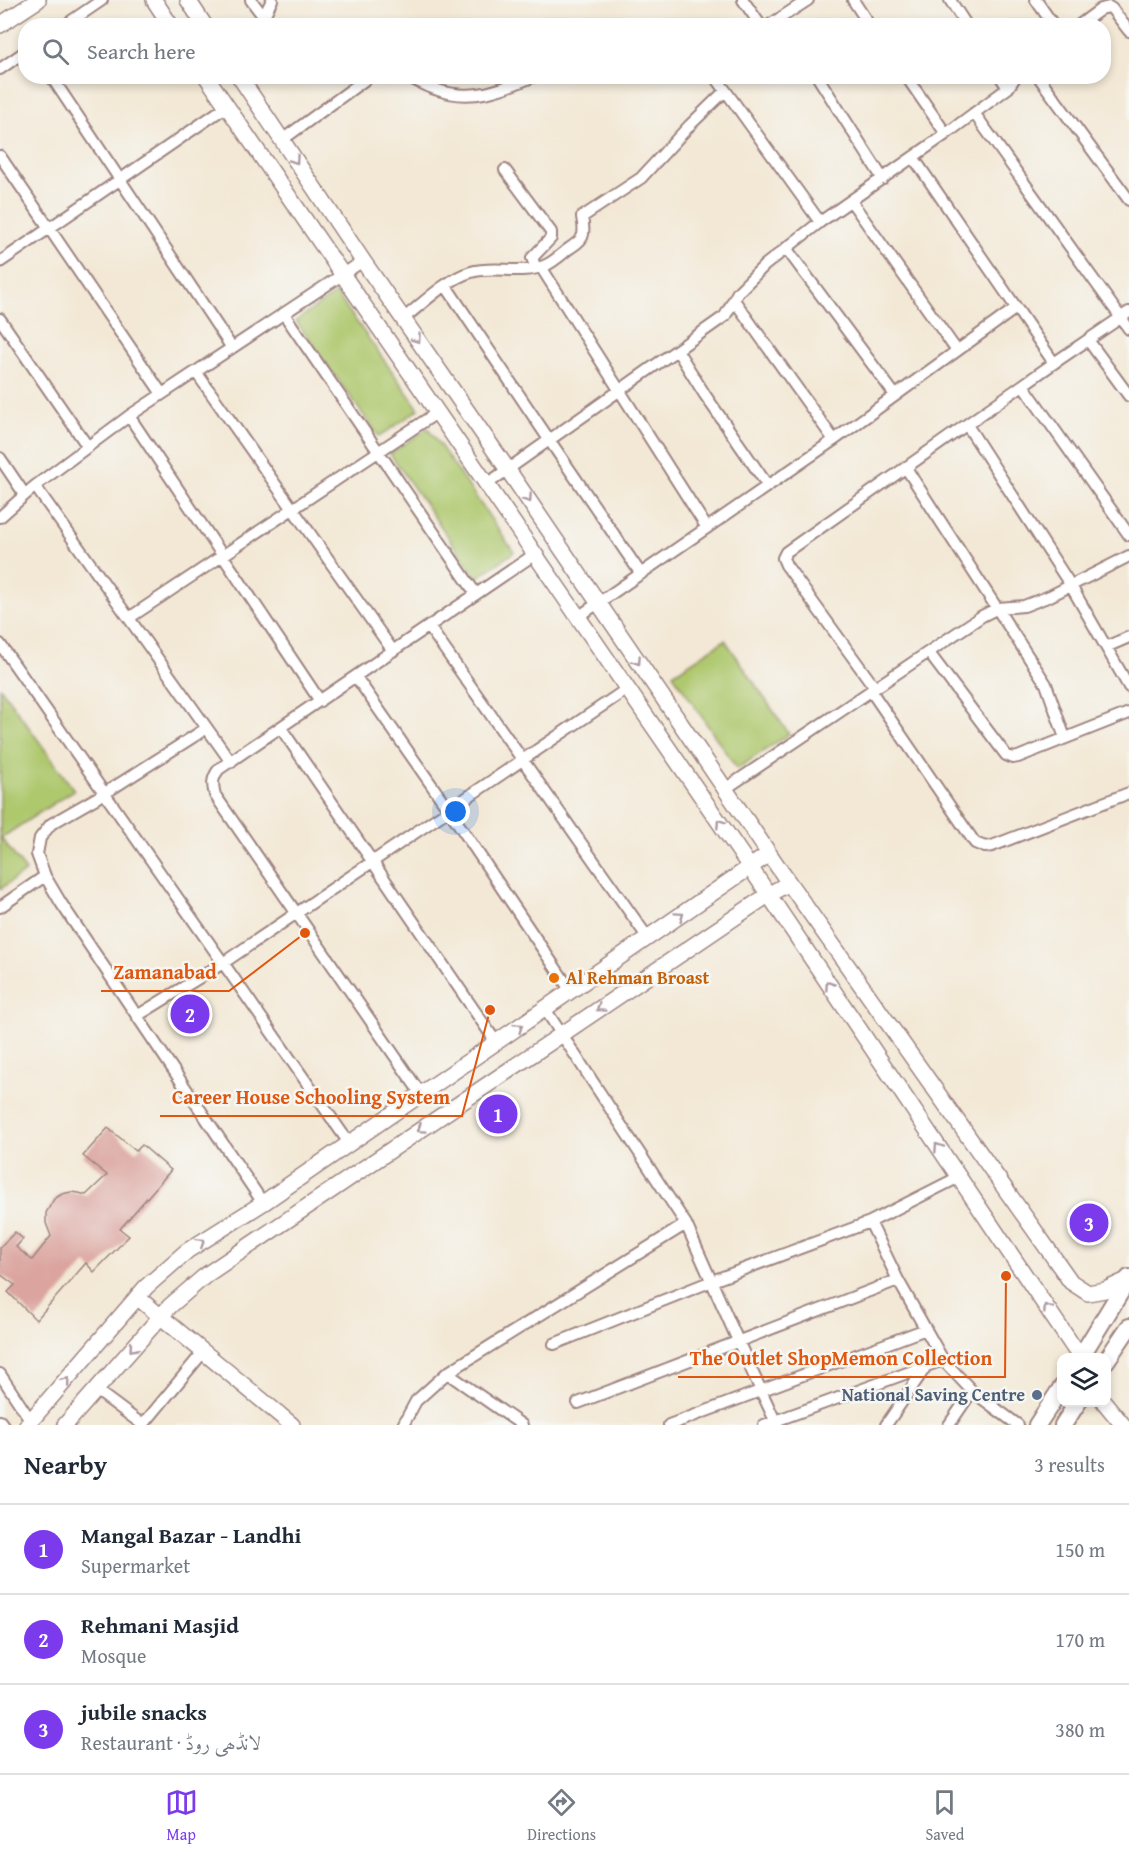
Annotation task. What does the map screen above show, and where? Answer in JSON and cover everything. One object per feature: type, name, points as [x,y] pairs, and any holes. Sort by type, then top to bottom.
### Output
[{"type":"main road","points":[[0,25],[38,0]]},
{"type":"main road","points":[[154,0],[166,18]]},
{"type":"main road","points":[[188,0],[200,18]]},
{"type":"main road","points":[[212,84],[750,867],[1077,1353]]},
{"type":"main road","points":[[244,84],[789,883],[1071,1282],[1088,1293],[1105,1290],[1128,1279]]},
{"type":"main road","points":[[29,1423],[146,1287],[187,1251],[264,1203],[769,854]]},
{"type":"main road","points":[[65,1425],[170,1306],[206,1275],[789,883]]},
{"type":"main road","points":[[1082,1353],[1128,1279]]},
{"type":"main road","points":[[137,1297],[292,1425]]},
{"type":"main road","points":[[1111,1355],[1129,1327]]},
{"type":"main road","points":[[1037,1425],[1057,1395]]},
{"type":"main road","points":[[1063,1425],[1075,1407]]},
{"type":"main road","points":[[1108,1407],[1123,1425]]},
{"type":"street","points":[[76,18],[102,0]]},
{"type":"street","points":[[251,0],[260,18]]},
{"type":"street","points":[[262,18],[272,0]]},
{"type":"street","points":[[743,0],[755,18]]},
{"type":"street","points":[[786,18],[808,0]]},
{"type":"street","points":[[853,0],[865,18]]},
{"type":"street","points":[[950,0],[962,18]]},
{"type":"street","points":[[1036,0],[1048,18]]},
{"type":"street","points":[[1089,18],[1110,3],[1129,31]]},
{"type":"street","points":[[0,69],[18,57]]},
{"type":"street","points":[[56,84],[232,348]]},
{"type":"street","points":[[282,140],[359,84]]},
{"type":"street","points":[[424,84],[461,96],[481,94],[514,84]]},
{"type":"street","points":[[720,84],[820,222]]},
{"type":"street","points":[[822,84],[883,179]]},
{"type":"street","points":[[912,84],[946,134]]},
{"type":"street","points":[[1005,84],[1008,88]]},
{"type":"street","points":[[487,484],[725,316],[738,292],[765,265],[820,222],[946,134],[1011,84]]},
{"type":"street","points":[[1044,84],[1129,200]]},
{"type":"street","points":[[403,319],[446,285],[471,272],[491,268],[546,265],[583,238],[582,218],[641,178],[690,124],[725,91]]},
{"type":"street","points":[[0,262],[227,106]]},
{"type":"street","points":[[974,112],[1125,315],[1129,329]]},
{"type":"street","points":[[0,156],[162,394]]},
{"type":"street","points":[[913,157],[1054,363]]},
{"type":"street","points":[[505,170],[551,232],[551,238],[532,258],[707,528]]},
{"type":"street","points":[[851,201],[957,351]]},
{"type":"street","points":[[786,248],[895,395]]},
{"type":"street","points":[[0,517],[35,486],[129,416],[363,261]]},
{"type":"street","points":[[446,285],[549,441],[641,574]]},
{"type":"street","points":[[734,300],[834,440]]},
{"type":"street","points":[[579,617],[834,440],[1016,308]]},
{"type":"street","points":[[284,314],[476,594]]},
{"type":"street","points":[[1125,315],[786,552],[783,558],[979,846],[992,846],[1129,793]]},
{"type":"street","points":[[0,319],[88,447]]},
{"type":"street","points":[[1088,340],[1129,396]]},
{"type":"street","points":[[677,350],[768,486]]},
{"type":"street","points":[[196,372],[393,651]]},
{"type":"street","points":[[1023,385],[1129,535]]},
{"type":"street","points":[[129,618],[438,412]]},
{"type":"street","points":[[129,416],[320,701]]},
{"type":"street","points":[[967,425],[1071,586],[1129,687]]},
{"type":"street","points":[[0,458],[25,495]]},
{"type":"street","points":[[906,468],[1046,684],[1065,738]]},
{"type":"street","points":[[35,486],[231,762]]},
{"type":"street","points":[[422,1094],[215,795],[213,777],[219,769],[535,554]]},
{"type":"street","points":[[725,789],[982,616],[998,608],[1024,606],[1071,586],[1129,556]]},
{"type":"street","points":[[429,627],[648,938]]},
{"type":"street","points":[[1106,647],[1129,637]]},
{"type":"street","points":[[0,645],[349,1143]]},
{"type":"street","points":[[929,653],[1006,755],[1010,757],[1018,757],[1129,713]]},
{"type":"street","points":[[356,676],[571,991]]},
{"type":"street","points":[[137,1016],[223,963],[627,689]]},
{"type":"street","points":[[207,728],[105,793],[51,824],[40,838],[37,854],[45,876],[61,903],[264,1203]]},
{"type":"street","points":[[281,728],[496,1042]]},
{"type":"street","points":[[0,907],[45,876]]},
{"type":"street","points":[[545,1009],[686,1224],[761,1391],[772,1424],[943,1360]]},
{"type":"street","points":[[554,1344],[712,1281],[870,1222],[959,1177]]},
{"type":"street","points":[[870,1222],[898,1280],[943,1360],[972,1391],[1017,1425]]},
{"type":"street","points":[[403,1425],[416,1401],[447,1373],[686,1224]]},
{"type":"street","points":[[578,1403],[898,1280]]},
{"type":"street","points":[[669,1425],[926,1329]]},
{"type":"street","points":[[96,1390],[143,1425],[204,1351]]},
{"type":"street","points":[[886,1425],[927,1365]]},
{"type":"street","points":[[447,1373],[522,1425]]},
{"type":"street","points":[[0,1374],[29,1423]]},
{"type":"street","points":[[949,1425],[972,1391]]},
{"type":"street","points":[[0,1421],[3,1425]]},
{"type":"green space","points":[[336,293],[419,409],[379,437],[296,321]]},
{"type":"green space","points":[[428,428],[514,552],[477,578],[390,454]]},
{"type":"green space","points":[[725,640],[789,734],[737,769],[673,674]]},
{"type":"green space","points":[[0,687],[74,790],[1,838],[26,871],[0,889]]},
{"type":"building","points":[[108,1128],[136,1151],[142,1145],[171,1170],[120,1229],[129,1236],[94,1272],[86,1263],[36,1320],[8,1292],[15,1285],[0,1274],[0,1247],[15,1232],[23,1239],[16,1247],[32,1260],[51,1236],[46,1223],[46,1213],[54,1199],[71,1192],[86,1195],[107,1175],[83,1156]]},
{"type":"place","name":"Zamanabad","points":[[305,933]]},
{"type":"place","name":"Al Rehman Broast","points":[[554,978]]},
{"type":"place","name":"Career House Schooling System","points":[[490,1010]]},
{"type":"place","name":"Rehmani Masjid","points":[[190,1014]]},
{"type":"place","name":"Mangal Bazar - Landhi","points":[[498,1114]]},
{"type":"place","name":"jubile snacks","points":[[1089,1223]]},
{"type":"place","name":"The Outlet ShopMemon Collection","points":[[1006,1276]]},
{"type":"place","name":"National Saving Centre","points":[[1037,1395]]}]
